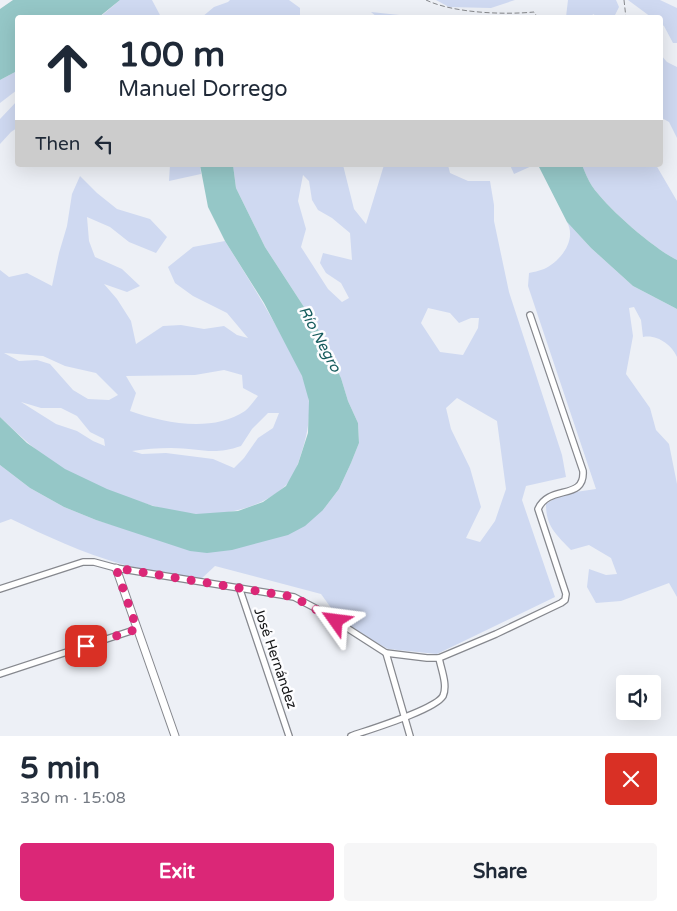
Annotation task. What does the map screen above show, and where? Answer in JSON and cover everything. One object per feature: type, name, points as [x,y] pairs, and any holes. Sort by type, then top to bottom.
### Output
[{"type":"street","points":[[0,589],[83,562],[94,562],[116,568],[294,597],[319,610],[386,653],[439,658],[496,634],[561,603],[565,600],[566,594],[538,509],[547,497],[574,489],[581,484],[583,471],[530,315]]},
{"type":"street","points":[[116,568],[175,736]]},
{"type":"street","name":"José Hernández","points":[[239,587],[289,736]]},
{"type":"street","points":[[0,674],[137,629]]},
{"type":"street","points":[[386,653],[410,736]]},
{"type":"street","points":[[351,736],[404,718],[438,701],[443,695],[445,688],[439,658]]},
{"type":"path","points":[[426,0],[438,6],[485,12],[518,14],[534,12],[536,15]]},
{"type":"path","points":[[624,0],[626,15]]},
{"type":"shaded area","points":[[120,0],[152,0],[160,15],[102,15]]},
{"type":"shaded area","points":[[230,0],[289,0],[300,8],[300,15],[204,15],[214,7]]},
{"type":"shaded area","points":[[436,0],[515,0],[491,8],[449,7]]},
{"type":"shaded area","points":[[568,0],[616,0],[619,7],[615,15],[566,15]]},
{"type":"shaded area","points":[[628,0],[660,0],[677,8],[677,43],[673,43],[663,25],[663,15],[648,15]]},
{"type":"shaded area","points":[[371,12],[399,15],[375,15]]},
{"type":"shaded area","points":[[663,57],[667,62],[677,67],[677,138],[669,122],[663,119]]},
{"type":"shaded area","points":[[15,72],[15,92],[0,103],[0,80]]},
{"type":"shaded area","points":[[15,103],[15,129],[0,144],[0,119]]},
{"type":"shaded area","points":[[170,167],[200,167],[201,174],[169,181]]},
{"type":"shaded area","points":[[233,167],[344,167],[354,209],[366,224],[383,167],[448,167],[450,173],[468,181],[490,181],[494,205],[494,221],[509,292],[562,455],[566,477],[526,486],[522,500],[555,597],[437,654],[388,649],[342,623],[321,594],[215,566],[200,580],[141,569],[107,560],[51,538],[11,519],[0,523],[0,465],[30,488],[64,507],[96,520],[133,531],[323,510],[339,489],[351,463],[359,443],[358,423],[348,401],[341,378],[317,327],[265,247],[236,188]],"holes":[[[303,175],[309,181],[312,200],[318,210],[332,218],[350,233],[352,260],[323,253],[320,263],[326,273],[341,283],[349,298],[342,302],[328,289],[301,247],[306,229],[298,201]],[[428,308],[450,313],[459,323],[471,318],[479,318],[478,328],[463,355],[440,352],[421,323]],[[457,398],[497,421],[506,489],[495,521],[480,542],[466,538],[481,507],[470,468],[451,429],[446,408]]]},
{"type":"shaded area","points":[[511,167],[530,167],[514,174]]},
{"type":"shaded area","points":[[583,167],[657,167],[677,201],[677,260],[644,237],[619,216],[599,195],[588,179]]},
{"type":"shaded area","points":[[80,176],[117,209],[150,219],[167,237],[156,253],[129,242],[110,227],[87,217],[89,241],[95,257],[122,269],[140,286],[127,292],[104,284],[117,299],[131,321],[136,344],[163,326],[181,325],[204,329],[224,326],[237,335],[248,338],[227,313],[193,296],[175,283],[168,267],[193,247],[225,241],[280,333],[301,372],[308,394],[308,428],[295,472],[284,487],[275,494],[243,509],[207,514],[181,512],[146,504],[93,484],[55,464],[0,417],[0,270],[9,277],[27,273],[52,286],[67,226],[72,194]],"holes":[[[4,353],[43,356],[65,366],[96,373],[118,395],[109,400],[88,399],[73,390],[50,364],[37,360],[19,361]],[[224,370],[242,375],[243,388],[258,396],[245,411],[232,418],[203,424],[173,422],[130,411],[136,393],[126,376],[195,375]],[[21,402],[41,408],[61,408],[77,416],[90,432],[104,439],[105,446],[77,431],[56,424]],[[268,413],[279,413],[273,428],[258,438],[244,458],[234,468],[213,459],[166,453],[142,454],[132,451],[166,448],[222,451],[241,446],[252,429]]]},
{"type":"shaded area","points":[[567,222],[591,248],[633,286],[677,309],[677,357],[672,348],[663,341],[654,337],[643,337],[641,320],[634,307],[629,308],[633,336],[626,374],[650,408],[656,430],[669,444],[677,484],[677,597],[669,583],[621,601],[596,603],[587,587],[589,569],[606,575],[617,574],[611,558],[589,545],[571,550],[553,530],[548,519],[546,504],[562,494],[596,489],[528,286],[529,273],[542,270],[550,265],[566,249],[570,236]]},
{"type":"water","points":[[13,0],[120,0],[101,15],[15,15],[15,72],[0,80],[0,9]]},
{"type":"water","name":"Río Negro","points":[[200,167],[233,167],[236,188],[265,247],[317,327],[341,378],[348,401],[358,423],[359,443],[339,489],[323,510],[305,526],[288,535],[232,550],[207,553],[190,551],[96,520],[64,507],[30,488],[0,465],[0,417],[27,443],[65,469],[107,489],[153,506],[196,514],[238,511],[263,502],[286,486],[298,464],[308,433],[309,401],[302,376],[264,303],[225,241],[208,207]]},
{"type":"water","points":[[539,167],[583,167],[592,186],[619,216],[644,237],[677,260],[677,309],[633,286],[591,248],[567,222]]},
{"type":"route","points":[[86,646],[137,629],[116,568],[294,597],[336,621]]}]
